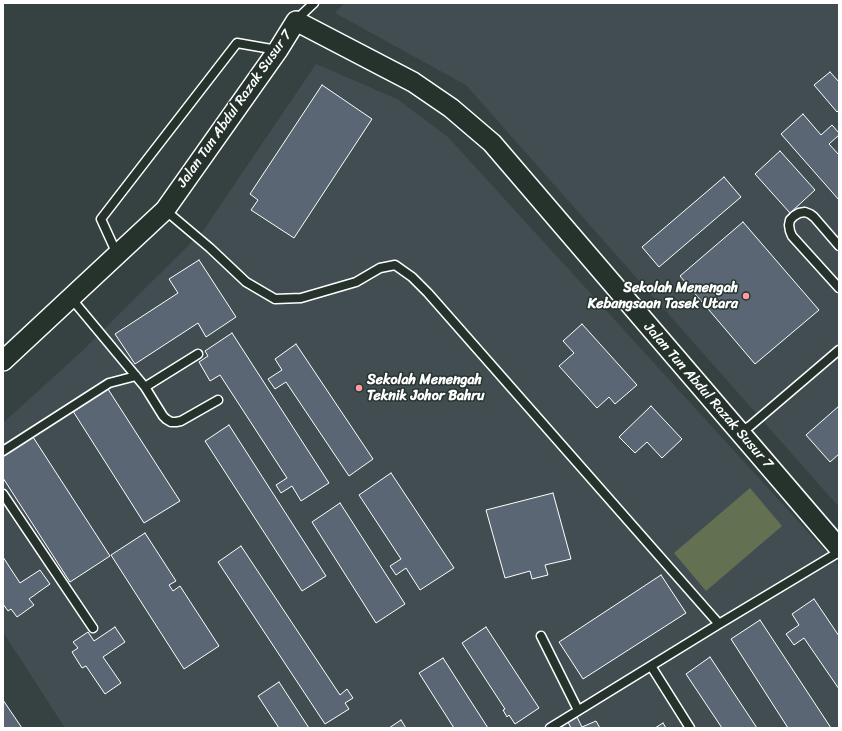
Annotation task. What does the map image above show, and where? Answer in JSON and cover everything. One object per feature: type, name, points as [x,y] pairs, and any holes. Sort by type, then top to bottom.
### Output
[{"type":"street","name":"Jalan Tun Abdul Razak Susur 7","points":[[3,361],[165,210],[278,50],[296,21],[413,82],[451,108],[492,143],[839,548]]},
{"type":"lane","points":[[296,21],[314,3]]},
{"type":"lane","points":[[117,255],[101,219],[237,42],[278,50]]},
{"type":"lane","points":[[165,210],[210,248],[246,282],[274,299],[301,298],[356,282],[380,268],[394,265],[412,277],[428,293],[719,624]]},
{"type":"lane","points":[[839,246],[810,214],[805,212],[799,213],[790,220],[789,225],[792,236],[839,288]]},
{"type":"lane","points":[[71,298],[145,387],[166,419],[171,422],[181,421],[218,400]]},
{"type":"lane","points":[[740,433],[839,350]]},
{"type":"lane","points":[[145,387],[198,354]]},
{"type":"lane","points":[[3,451],[109,383],[136,376]]},
{"type":"lane","points":[[3,494],[93,628]]},
{"type":"lane","points":[[550,728],[839,552]]},
{"type":"lane","points":[[541,636],[578,710]]},
{"type":"lane","points":[[651,666],[690,728]]},
{"type":"shaded area","name":"Sekolah Menengah Kebangsaan Tasek Utara","points":[[344,3],[839,3],[839,507],[466,85],[335,13]]},
{"type":"shaded area","name":"Sekolah Menengah Teknik Johor Bahru","points":[[316,64],[397,99],[448,137],[839,566],[839,728],[65,728],[3,632],[3,423],[80,353],[203,231]]},
{"type":"green space","points":[[750,488],[782,526],[706,591],[674,553]]},
{"type":"building","points":[[830,72],[839,82],[839,110],[837,112],[814,85]]},
{"type":"building","points":[[322,85],[372,119],[294,238],[251,210],[258,200],[250,194]]},
{"type":"building","points":[[803,114],[821,135],[832,125],[839,133],[839,135],[829,144],[839,155],[839,200],[781,134]]},
{"type":"building","points":[[780,151],[815,190],[790,213],[755,174]]},
{"type":"building","points":[[724,177],[741,197],[659,267],[642,247]]},
{"type":"building","points":[[743,222],[819,310],[755,364],[680,276]]},
{"type":"building","points":[[199,260],[236,317],[206,337],[198,323],[135,364],[115,334],[178,293],[169,279]]},
{"type":"building","points":[[582,324],[637,385],[615,404],[609,397],[597,408],[559,366],[574,353],[563,341]]},
{"type":"building","points":[[232,333],[329,483],[301,501],[292,486],[281,493],[276,485],[287,478],[220,375],[210,381],[199,362],[208,356],[205,351]]},
{"type":"building","points":[[296,344],[373,459],[349,476],[286,382],[275,389],[268,379],[282,370],[275,359]]},
{"type":"building","points":[[106,386],[180,501],[144,523],[71,408]]},
{"type":"building","points":[[651,406],[682,439],[662,458],[647,442],[635,453],[619,437]]},
{"type":"building","points":[[839,406],[839,454],[830,462],[806,435]]},
{"type":"building","points":[[229,425],[326,576],[302,591],[205,441]]},
{"type":"building","points":[[33,437],[110,556],[70,582],[3,478],[3,456]]},
{"type":"building","points":[[391,473],[454,568],[420,590],[406,568],[396,575],[390,566],[401,559],[359,495]]},
{"type":"building","points":[[553,493],[571,559],[545,565],[548,575],[532,579],[530,571],[505,578],[486,510]]},
{"type":"building","points":[[340,503],[405,604],[376,623],[312,522]]},
{"type":"building","points":[[145,533],[176,581],[169,585],[173,591],[180,586],[219,646],[184,669],[111,555]]},
{"type":"building","points":[[241,546],[340,695],[347,689],[353,698],[345,703],[349,709],[325,724],[218,562]]},
{"type":"building","points":[[3,557],[20,583],[40,570],[50,584],[29,599],[34,605],[17,617],[11,609],[8,611],[3,604]]},
{"type":"building","points":[[661,575],[686,613],[583,679],[559,642]]},
{"type":"building","points":[[814,599],[839,636],[839,689],[804,638],[794,645],[786,634],[799,625],[792,614]]},
{"type":"building","points":[[760,620],[831,728],[788,728],[731,639]]},
{"type":"building","points":[[115,627],[125,642],[103,657],[121,683],[105,694],[86,666],[82,668],[72,652],[78,648],[73,642],[88,632],[94,641]]},
{"type":"building","points":[[486,627],[539,708],[515,724],[509,715],[507,717],[503,710],[505,709],[462,643]]},
{"type":"building","points":[[710,657],[757,728],[722,728],[686,674]]},
{"type":"building","points":[[443,658],[488,728],[454,728],[419,673]]},
{"type":"building","points":[[279,682],[309,728],[279,728],[258,696]]},
{"type":"building","points":[[3,700],[22,728],[3,728]]},
{"type":"building","points":[[577,717],[582,727],[596,721],[600,728],[571,728],[568,722]]},
{"type":"building","points":[[401,720],[406,728],[389,728]]},
{"type":"building","points":[[663,723],[666,728],[655,728]]},
{"type":"place","name":"Sekolah Menengah Kebangsaan Tasek Utara","points":[[746,296]]},
{"type":"place","name":"Sekolah Menengah Teknik Johor Bahru","points":[[359,388]]}]
